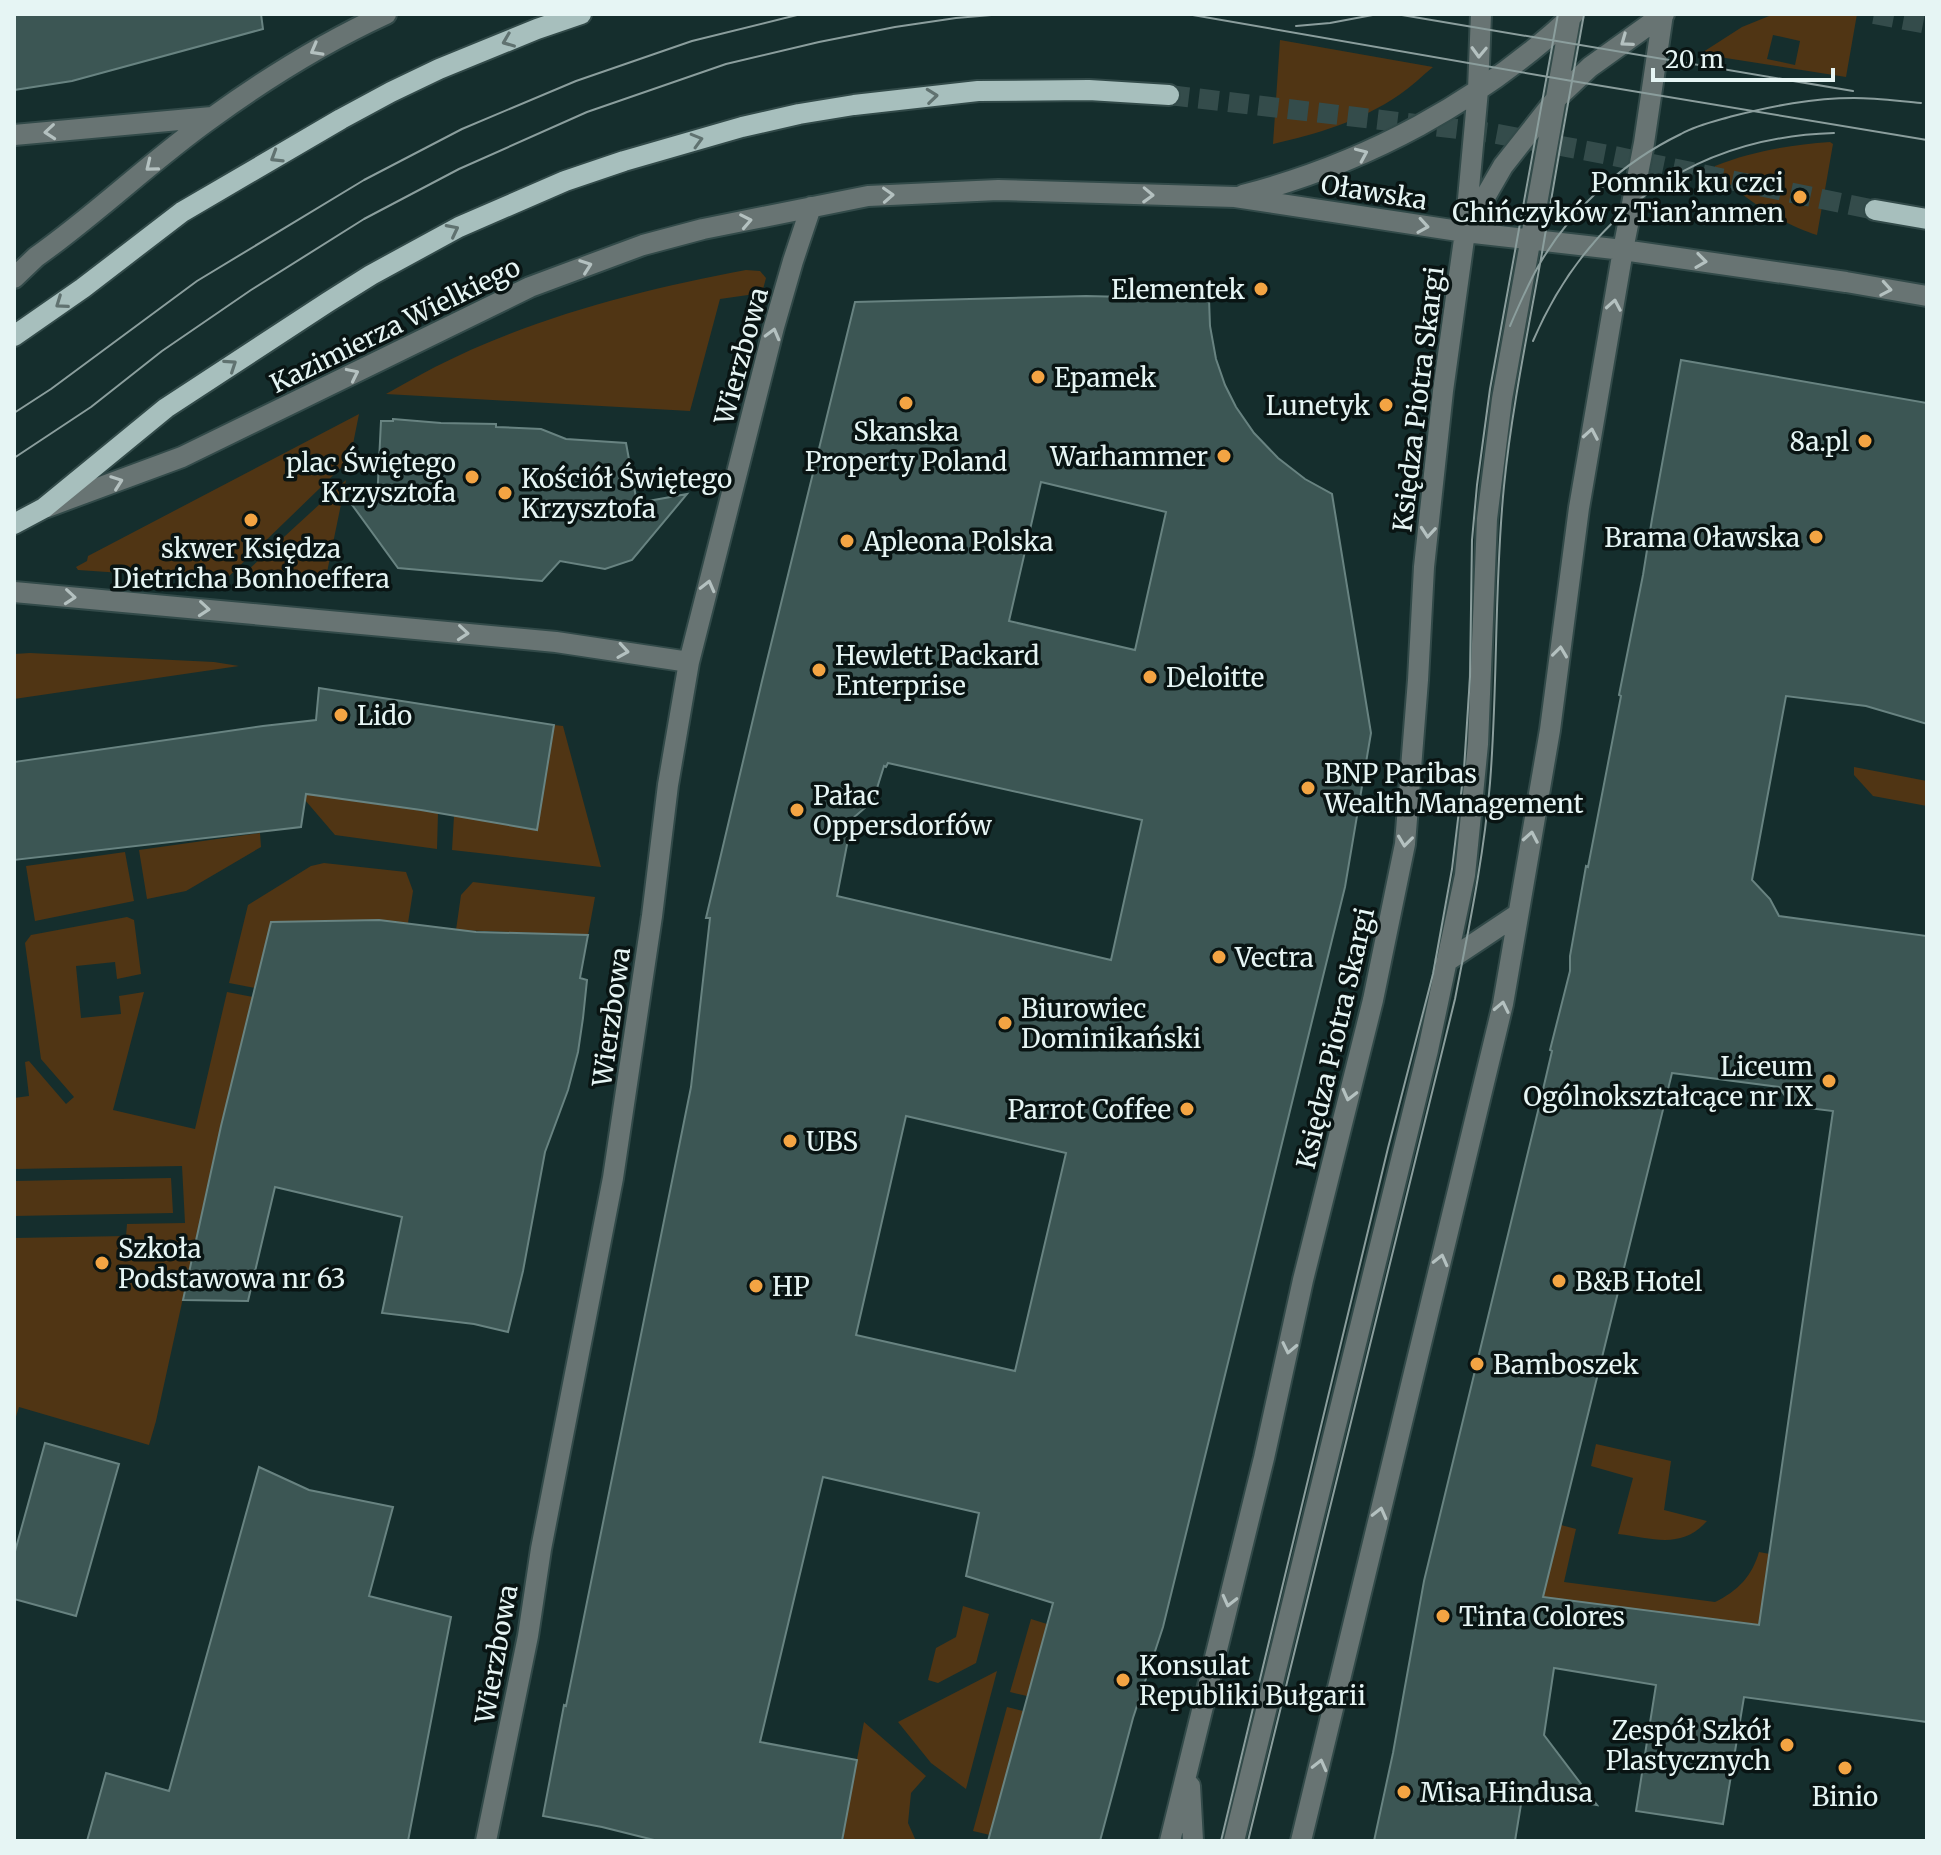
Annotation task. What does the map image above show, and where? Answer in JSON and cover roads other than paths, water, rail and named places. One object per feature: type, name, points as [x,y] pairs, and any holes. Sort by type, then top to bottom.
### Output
[{"type":"main road","points":[[14,336],[182,212],[341,119],[439,69],[581,14]]},
{"type":"main road","points":[[44,508],[166,408],[371,275],[459,227],[565,181],[742,127],[854,105],[978,91],[1089,90],[1169,95]]},
{"type":"main road","points":[[1875,210],[1927,219]]},
{"type":"main road","name":"Kazimierza Wielkiego","points":[[14,524],[44,508]]},
{"type":"street","points":[[14,278],[36,257],[212,117],[301,58],[386,14]]},
{"type":"street","name":"Księdza Piotra Skargi","points":[[1170,1841],[1373,1000],[1405,844],[1424,567],[1465,232],[1478,90],[1481,14]]},
{"type":"street","points":[[1465,232],[1503,166],[1555,100],[1590,67],[1663,14]]},
{"type":"street","points":[[1301,1841],[1503,1004],[1550,730],[1579,508],[1644,143],[1663,14]]},
{"type":"street","points":[[1235,197],[1307,176],[1353,158],[1434,118],[1532,51],[1572,15]]},
{"type":"street","points":[[1234,1841],[1428,1050],[1465,875],[1478,744],[1487,519],[1502,399],[1572,15]]},
{"type":"street","points":[[14,135],[212,117]]},
{"type":"street","name":"Oławska","points":[[811,207],[868,196],[998,190],[1235,197],[1465,232],[1623,250],[1927,296]]},
{"type":"street","name":"Kazimierza Wielkiego","points":[[44,508],[182,457],[542,283],[643,245],[811,207]]},
{"type":"street","name":"Wierzbowa","points":[[486,1841],[528,1636],[545,1524],[613,1178],[668,785],[689,662],[771,340],[811,207]]},
{"type":"street","points":[[14,592],[556,642],[689,662]]},
{"type":"street","points":[[1446,962],[1518,914]]},
{"type":"street","points":[[1189,1762],[1193,1841]]},
{"type":"tunnel","points":[[1874,14],[1927,24]]},
{"type":"tunnel","points":[[1169,95],[1492,133],[1875,210]]},
{"type":"tram line","points":[[14,413],[197,281],[364,180],[462,129],[576,81],[692,41],[801,14]]},
{"type":"tram line","points":[[14,458],[91,407],[162,351],[251,290],[364,219],[459,169],[587,112],[726,64],[895,27],[1003,14]]},
{"type":"tram line","points":[[1187,14],[1927,140]]},
{"type":"tram line","points":[[1296,26],[1378,14]]},
{"type":"tram line","points":[[1396,14],[1853,91]]},
{"type":"tram line","points":[[1221,1841],[1433,974],[1452,869],[1464,769],[1470,677],[1472,540],[1477,485],[1490,389],[1558,14]]},
{"type":"tram line","points":[[1248,1841],[1455,999],[1471,918],[1490,783],[1499,560],[1507,456],[1584,14]]},
{"type":"tram line","points":[[1510,326],[1535,272],[1567,225],[1600,189],[1660,145],[1707,124],[1793,103],[1854,98],[1921,103]]},
{"type":"tram line","points":[[1533,341],[1556,295],[1584,255],[1615,220],[1652,190],[1692,167],[1736,149],[1783,138],[1834,133]]},
{"type":"place","name":"Pomnik ku czci Chińczyków z Tian’anmen","points":[[1800,197]]},
{"type":"place","name":"Elementek","points":[[1261,289]]},
{"type":"place","name":"Epamek","points":[[1038,377]]},
{"type":"place","name":"Skanska Property Poland","points":[[906,403]]},
{"type":"place","name":"Lunetyk","points":[[1386,405]]},
{"type":"place","name":"8a.pl","points":[[1865,441]]},
{"type":"place","name":"Warhammer","points":[[1224,456]]},
{"type":"place","name":"plac Świętego Krzysztofa","points":[[472,477]]},
{"type":"place","name":"Kościół Świętego Krzysztofa","points":[[505,493]]},
{"type":"place","name":"skwer Księdza Dietricha Bonhoeffera","points":[[251,520]]},
{"type":"place","name":"Brama Oławska","points":[[1816,537]]},
{"type":"place","name":"Apleona Polska","points":[[847,541]]},
{"type":"place","name":"Hewlett Packard Enterprise","points":[[819,670]]},
{"type":"place","name":"Deloitte","points":[[1150,677]]},
{"type":"place","name":"Lido","points":[[341,715]]},
{"type":"place","name":"BNP Paribas Wealth Management","points":[[1308,788]]},
{"type":"place","name":"Pałac Oppersdorfów","points":[[797,810]]},
{"type":"place","name":"Vectra","points":[[1219,957]]},
{"type":"place","name":"Biurowiec Dominikański","points":[[1005,1023]]},
{"type":"place","name":"Liceum Ogólnokształcące nr IX","points":[[1829,1081]]},
{"type":"place","name":"Parrot Coffee","points":[[1187,1109]]},
{"type":"place","name":"UBS","points":[[790,1141]]},
{"type":"place","name":"Szkoła Podstawowa nr 63","points":[[102,1263]]},
{"type":"place","name":"B&B Hotel","points":[[1559,1281]]},
{"type":"place","name":"HP","points":[[756,1286]]},
{"type":"place","name":"Bamboszek","points":[[1477,1364]]},
{"type":"place","name":"Tinta Colores","points":[[1443,1616]]},
{"type":"place","name":"Konsulat Republiki Bułgarii","points":[[1123,1680]]},
{"type":"place","name":"Zespół Szkół Plastycznych","points":[[1787,1745]]},
{"type":"place","name":"Binio","points":[[1845,1768]]},
{"type":"place","name":"Misa Hindusa","points":[[1404,1792]]}]
